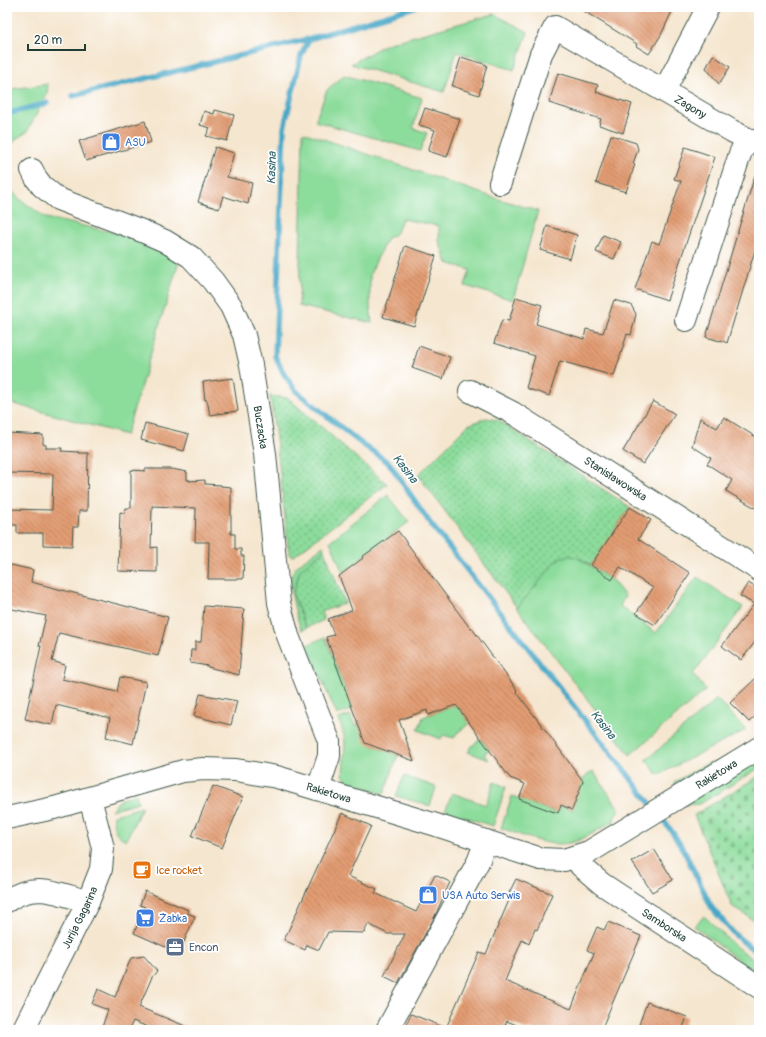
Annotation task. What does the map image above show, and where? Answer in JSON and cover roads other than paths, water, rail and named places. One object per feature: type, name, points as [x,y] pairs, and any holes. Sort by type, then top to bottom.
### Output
[{"type":"street","points":[[664,91],[708,7]]},
{"type":"street","name":"Zagony","points":[[500,183],[540,54],[555,27],[753,142]]},
{"type":"street","points":[[686,320],[740,154],[753,142]]},
{"type":"street","name":"Buczacka","points":[[32,170],[42,186],[58,199],[165,241],[191,257],[231,306],[238,320],[244,335],[251,365],[265,454],[279,603],[288,636],[330,741],[329,756],[318,789]]},
{"type":"street","name":"Stanisławowska","points":[[470,391],[519,418],[759,570]]},
{"type":"street","name":"Rakietowa","points":[[7,818],[54,808],[183,771],[203,769],[236,770],[266,775],[318,789],[541,859],[564,860],[590,852],[759,748]]},
{"type":"street","name":"Jurija Gagarina","points":[[25,1029],[88,902],[101,869],[103,848],[90,798]]},
{"type":"street","points":[[386,1030],[478,862],[486,841]]},
{"type":"street","name":"Samborska","points":[[575,857],[581,866],[602,884],[759,987]]},
{"type":"street","points":[[7,901],[23,892],[38,890],[54,891],[88,902]]},
{"type":"waterway","name":"Kasina","points":[[414,7],[309,39],[301,56],[284,128],[275,356],[284,374],[296,391],[358,441],[389,463],[430,523],[654,808]]},
{"type":"waterway","points":[[73,96],[309,39]]},
{"type":"waterway","points":[[7,114],[47,103]]},
{"type":"waterway","name":"Kasina","points":[[659,815],[673,833],[685,853],[712,908],[735,935],[759,954]]},
{"type":"place","name":"ASU","points":[[111,142]]},
{"type":"place","name":"Ice rocket","points":[[142,870]]},
{"type":"place","name":"USA Auto Serwis","points":[[428,895]]},
{"type":"place","name":"Żabka","points":[[145,918]]},
{"type":"place","name":"Encon","points":[[175,947]]}]
